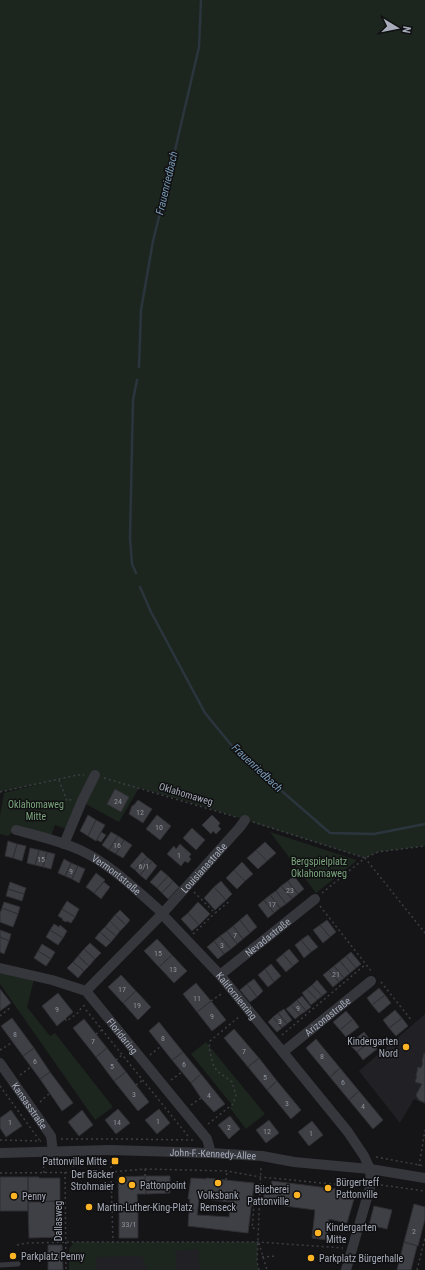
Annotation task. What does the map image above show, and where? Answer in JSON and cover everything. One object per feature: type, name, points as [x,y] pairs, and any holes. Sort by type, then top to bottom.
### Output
[{"type":"street","points":[[64,844],[82,801],[95,776]]},
{"type":"street","name":"Louisianastraße","points":[[162,914],[240,827],[244,820]]},
{"type":"street","name":"Vermontstraße","points":[[16,830],[81,850],[116,873],[162,914]]},
{"type":"street","name":"Nevadastraße","points":[[220,975],[315,899]]},
{"type":"street","points":[[0,968],[52,980],[86,991],[162,914]]},
{"type":"street","name":"Kalifornienring","points":[[162,914],[220,975],[283,1052],[348,1132],[364,1156],[370,1169]]},
{"type":"street","name":"Arizonastraße","points":[[283,1052],[373,978]]},
{"type":"street","name":"Floridaring","points":[[86,991],[207,1139],[211,1153]]},
{"type":"street","name":"Kansasstraße","points":[[0,1062],[51,1136],[53,1152]]},
{"type":"street","name":"John-F.-Kennedy-Allee","points":[[0,1153],[110,1150],[262,1156],[294,1162],[370,1169],[421,1178]]},
{"type":"street","points":[[346,1270],[371,1184],[370,1169]]},
{"type":"lane","points":[[0,1265],[18,1264]]},
{"type":"path","name":"Oklahomaweg","points":[[0,792],[77,775],[95,776],[186,801],[365,858]]},
{"type":"path","points":[[59,779],[67,801],[75,799],[82,801]]},
{"type":"path","points":[[412,1021],[373,978],[366,964],[315,899],[365,858],[378,852],[425,846]]},
{"type":"path","points":[[365,858],[425,933]]},
{"type":"path","points":[[187,885],[215,913]]},
{"type":"path","points":[[192,935],[231,900]]},
{"type":"path","points":[[277,1038],[366,964]]},
{"type":"path","points":[[211,1001],[221,994]]},
{"type":"path","points":[[65,1019],[67,1021],[89,1002]]},
{"type":"path","points":[[0,1016],[11,1008]]},
{"type":"path","name":"Floridaring","points":[[86,1010],[188,1136],[188,1139]]},
{"type":"path","points":[[204,1127],[233,1104],[236,1097],[234,1084],[231,1080],[217,1071],[213,1064],[209,1048],[210,1040],[240,1016]]},
{"type":"path","points":[[96,1034],[102,1030]]},
{"type":"path","points":[[0,1050],[13,1042]]},
{"type":"path","points":[[147,1058],[161,1046]]},
{"type":"path","points":[[116,1060],[122,1055]]},
{"type":"path","points":[[17,1078],[31,1067]]},
{"type":"path","points":[[168,1082],[182,1072]]},
{"type":"path","points":[[136,1085],[143,1080]]},
{"type":"path","name":"Kansasstraße","points":[[0,1086],[40,1141],[0,1140]]},
{"type":"path","points":[[36,1104],[50,1093]]},
{"type":"path","points":[[188,1107],[201,1098]]},
{"type":"path","points":[[421,1178],[419,1165],[425,1130]]},
{"type":"path","name":"John-F.-Kennedy-Allee","points":[[62,1139],[188,1139]]},
{"type":"path","points":[[364,1156],[425,1166]]},
{"type":"path","points":[[145,1169],[145,1176]]},
{"type":"path","name":"John-F.-Kennedy-Allee","points":[[0,1174],[111,1172],[145,1169],[227,1172],[260,1177],[343,1185],[371,1184],[425,1191]]},
{"type":"path","name":"Dallasweg","points":[[65,1172],[66,1270]]},
{"type":"path","points":[[111,1172],[113,1243]]},
{"type":"path","points":[[226,1180],[227,1172]]},
{"type":"path","points":[[259,1270],[257,1262],[261,1194],[260,1177]]},
{"type":"path","points":[[298,1184],[299,1180]]},
{"type":"path","points":[[252,1205],[254,1206],[252,1228],[259,1229]]},
{"type":"path","points":[[417,1270],[425,1238]]},
{"type":"path","points":[[17,1245],[26,1243],[66,1242],[258,1242],[351,1249]]},
{"type":"path","points":[[258,1242],[267,1270]]},
{"type":"path","points":[[262,1256],[277,1256]]},
{"type":"shaded area","name":"Kindergarten Nord","points":[[425,1014],[425,1104],[414,1099],[400,1123],[359,1071]]},
{"type":"shaded area","points":[[242,1247],[248,1270],[89,1270],[89,1248]]},
{"type":"green space","name":"Oklahomaweg Mitte","points":[[0,0],[425,0],[425,846],[378,852],[365,858],[186,801],[139,788],[119,822],[82,802],[70,830],[55,825],[50,839],[16,830],[8,836],[0,834],[0,816],[4,793],[40,784],[0,792]]},
{"type":"green space","name":"Bergspielplatz Oklahomaweg","points":[[270,832],[356,860],[316,893]]},
{"type":"green space","points":[[0,972],[34,979],[27,1007],[50,1036],[55,1033],[113,1107],[95,1120],[0,984]]},
{"type":"green space","points":[[206,1042],[265,1114],[246,1129],[230,1108],[232,1105],[191,1054]]},
{"type":"green space","points":[[74,1242],[258,1242],[257,1262],[259,1270],[200,1270],[198,1249],[175,1251],[176,1270],[148,1270],[142,1256],[96,1257],[96,1270],[69,1270],[69,1249]]},
{"type":"building","points":[[115,789],[129,797],[121,812],[107,804]]},
{"type":"building","points":[[138,800],[152,809],[143,823],[129,814],[132,806]]},
{"type":"building","points":[[88,815],[96,820],[88,836],[80,831]]},
{"type":"building","points":[[157,815],[171,826],[160,840],[146,829]]},
{"type":"building","points":[[212,815],[220,823],[218,826],[221,829],[216,834],[213,831],[211,834],[202,825]]},
{"type":"building","points":[[96,820],[105,825],[96,841],[88,836]]},
{"type":"building","points":[[192,828],[205,840],[196,850],[183,838]]},
{"type":"building","points":[[101,832],[106,835],[101,842],[97,840]]},
{"type":"building","points":[[111,832],[118,836],[109,850],[102,845]]},
{"type":"building","points":[[118,836],[124,840],[116,854],[109,850]]},
{"type":"building","points":[[124,840],[132,845],[123,858],[116,854]]},
{"type":"building","points":[[8,841],[17,844],[13,858],[5,856]]},
{"type":"building","points":[[265,842],[276,853],[267,861],[256,850]]},
{"type":"building","points":[[17,844],[26,846],[22,861],[13,858]]},
{"type":"building","points":[[180,844],[191,854],[189,857],[191,859],[188,863],[185,861],[181,866],[167,854],[174,846],[176,849]]},
{"type":"building","points":[[30,848],[39,850],[35,865],[27,863]]},
{"type":"building","points":[[39,850],[47,852],[43,867],[35,865]]},
{"type":"building","points":[[256,850],[267,861],[258,869],[247,858]]},
{"type":"building","points":[[47,852],[55,854],[51,869],[43,867]]},
{"type":"building","points":[[142,852],[147,857],[135,870],[130,866]]},
{"type":"building","points":[[147,857],[152,861],[140,875],[135,870]]},
{"type":"building","points":[[64,859],[71,863],[65,876],[58,873]]},
{"type":"building","points":[[152,861],[157,866],[146,880],[140,875]]},
{"type":"building","points":[[242,862],[253,874],[245,881],[234,870]]},
{"type":"building","points":[[71,863],[78,866],[72,879],[65,876]]},
{"type":"building","points":[[78,866],[85,869],[79,883],[72,879]]},
{"type":"building","points":[[161,870],[168,876],[157,888],[150,882]]},
{"type":"building","points":[[234,870],[245,881],[237,889],[226,878]]},
{"type":"building","points":[[96,873],[105,880],[94,893],[86,887]]},
{"type":"building","points":[[168,876],[173,881],[162,893],[157,888]]},
{"type":"building","points":[[294,876],[304,889],[298,894],[288,881]]},
{"type":"building","points":[[173,881],[179,887],[168,899],[162,893]]},
{"type":"building","points":[[221,881],[232,894],[226,900],[214,887]]},
{"type":"building","points":[[288,881],[298,894],[292,899],[281,886]]},
{"type":"building","points":[[10,882],[26,888],[24,894],[8,889]]},
{"type":"building","points":[[104,882],[110,887],[101,899],[94,893]]},
{"type":"building","points":[[281,886],[292,899],[286,904],[276,891]]},
{"type":"building","points":[[214,887],[226,900],[215,910],[204,898]]},
{"type":"building","points":[[8,889],[24,894],[22,901],[6,896]]},
{"type":"building","points":[[276,891],[286,904],[280,908],[270,895]]},
{"type":"building","points":[[270,895],[280,908],[274,913],[264,900]]},
{"type":"building","points":[[264,900],[274,913],[268,918],[258,905]]},
{"type":"building","points":[[67,901],[79,909],[75,917],[62,909]]},
{"type":"building","points":[[4,902],[20,907],[18,914],[2,908]]},
{"type":"building","points":[[198,902],[210,914],[199,925],[188,913]]},
{"type":"building","points":[[2,908],[18,914],[13,927],[0,922],[0,913]]},
{"type":"building","points":[[62,909],[75,917],[71,923],[62,920],[63,919],[58,916]]},
{"type":"building","points":[[120,910],[130,920],[126,925],[115,915]]},
{"type":"building","points":[[188,913],[199,925],[192,931],[181,919]]},
{"type":"building","points":[[247,914],[257,927],[250,933],[240,920]]},
{"type":"building","points":[[115,915],[126,925],[120,931],[110,921]]},
{"type":"building","points":[[240,920],[250,933],[243,939],[233,926]]},
{"type":"building","points":[[327,920],[336,932],[330,937],[320,925]]},
{"type":"building","points":[[110,921],[120,931],[116,936],[105,927]]},
{"type":"building","points":[[54,924],[59,927],[60,925],[67,931],[63,938],[50,930]]},
{"type":"building","points":[[320,925],[330,937],[323,943],[313,930]]},
{"type":"building","points":[[233,926],[243,939],[237,944],[227,931]]},
{"type":"building","points":[[105,927],[116,936],[111,942],[100,932]]},
{"type":"building","points":[[0,930],[11,934],[9,941],[0,937]]},
{"type":"building","points":[[50,930],[63,938],[58,945],[46,937]]},
{"type":"building","points":[[227,931],[237,944],[231,949],[220,936]]},
{"type":"building","points":[[100,932],[111,942],[106,947],[95,938]]},
{"type":"building","points":[[308,935],[318,947],[311,952],[301,940]]},
{"type":"building","points":[[220,936],[231,949],[224,954],[214,941]]},
{"type":"building","points":[[0,937],[9,941],[4,954],[0,952]]},
{"type":"building","points":[[157,939],[172,955],[159,967],[144,951]]},
{"type":"building","points":[[301,940],[311,952],[304,958],[295,945]]},
{"type":"building","points":[[214,941],[224,954],[218,959],[207,947]]},
{"type":"building","points":[[90,943],[101,953],[95,959],[84,949]]},
{"type":"building","points":[[42,944],[55,952],[51,959],[38,951]]},
{"type":"building","points":[[84,949],[95,959],[89,966],[78,956]]},
{"type":"building","points":[[289,949],[299,961],[293,966],[283,954]]},
{"type":"building","points":[[38,951],[51,959],[46,966],[34,958]]},
{"type":"building","points":[[351,952],[361,964],[356,968],[346,956]]},
{"type":"building","points":[[283,954],[293,966],[286,972],[276,960]]},
{"type":"building","points":[[172,955],[187,971],[174,983],[159,967]]},
{"type":"building","points":[[78,956],[89,966],[84,971],[73,962]]},
{"type":"building","points":[[346,956],[356,968],[350,973],[340,961]]},
{"type":"building","points":[[340,961],[350,973],[344,978],[334,966]]},
{"type":"building","points":[[73,962],[84,971],[78,978],[67,968]]},
{"type":"building","points":[[271,964],[281,976],[274,982],[265,969]]},
{"type":"building","points":[[334,966],[344,978],[339,982],[329,970]]},
{"type":"building","points":[[265,969],[274,982],[268,987],[258,975]]},
{"type":"building","points":[[329,970],[339,982],[333,987],[323,975]]},
{"type":"building","points":[[121,975],[136,991],[123,1003],[108,987]]},
{"type":"building","points":[[254,979],[263,991],[257,997],[247,984]]},
{"type":"building","points":[[317,980],[327,992],[322,996],[312,985]]},
{"type":"building","points":[[196,983],[211,1001],[197,1012],[183,994]]},
{"type":"building","points":[[247,984],[257,997],[250,1002],[240,990]]},
{"type":"building","points":[[312,985],[322,996],[317,1000],[307,989]]},
{"type":"building","points":[[379,988],[385,995],[372,1005],[367,998]]},
{"type":"building","points":[[0,989],[11,1003],[0,1011]]},
{"type":"building","points":[[307,989],[317,1000],[311,1005],[302,993]]},
{"type":"building","points":[[136,991],[151,1007],[138,1020],[123,1003]]},
{"type":"building","points":[[58,993],[73,1012],[57,1026],[42,1006]]},
{"type":"building","points":[[385,995],[391,1003],[379,1013],[372,1005]]},
{"type":"building","points":[[302,996],[311,1007],[306,1011],[297,1000]]},
{"type":"building","points":[[297,1000],[306,1011],[300,1015],[291,1005]]},
{"type":"building","points":[[211,1001],[226,1020],[212,1031],[197,1012]]},
{"type":"building","points":[[291,1005],[300,1015],[295,1019],[286,1009]]},
{"type":"building","points":[[284,1009],[292,1020],[287,1024],[278,1013]]},
{"type":"building","points":[[395,1010],[402,1018],[389,1028],[383,1020]]},
{"type":"building","points":[[346,1011],[353,1019],[340,1030],[333,1022]]},
{"type":"building","points":[[278,1013],[287,1024],[282,1028],[273,1017]]},
{"type":"building","points":[[273,1017],[282,1028],[277,1032],[268,1022]]},
{"type":"building","points":[[12,1018],[34,1048],[23,1056],[1,1026]]},
{"type":"building","points":[[402,1018],[408,1026],[396,1036],[389,1028]]},
{"type":"building","points":[[84,1019],[107,1048],[96,1057],[73,1028]]},
{"type":"building","points":[[353,1019],[359,1027],[346,1037],[340,1030]]},
{"type":"building","points":[[159,1022],[183,1052],[172,1060],[149,1031]]},
{"type":"building","points":[[234,1029],[259,1058],[248,1067],[224,1038]]},
{"type":"building","points":[[364,1032],[371,1041],[357,1052],[349,1044]]},
{"type":"building","points":[[316,1039],[340,1068],[330,1077],[306,1048]]},
{"type":"building","points":[[371,1041],[377,1049],[363,1060],[357,1052]]},
{"type":"building","points":[[34,1048],[50,1072],[40,1079],[23,1056]]},
{"type":"building","points":[[107,1048],[126,1072],[114,1081],[96,1057]]},
{"type":"building","points":[[183,1052],[201,1074],[191,1083],[172,1060]]},
{"type":"building","points":[[424,1053],[425,1102],[423,1102],[419,1100],[416,1095],[422,1084],[415,1082],[418,1067],[421,1068],[423,1063]]},
{"type":"building","points":[[259,1058],[277,1081],[267,1090],[248,1067]]},
{"type":"building","points":[[340,1068],[359,1091],[349,1100],[330,1077]]},
{"type":"building","points":[[50,1072],[73,1103],[62,1111],[40,1079]]},
{"type":"building","points":[[126,1072],[149,1102],[138,1111],[114,1081]]},
{"type":"building","points":[[201,1074],[225,1104],[214,1112],[201,1098],[191,1083]]},
{"type":"building","points":[[277,1081],[301,1110],[291,1119],[267,1090]]},
{"type":"building","points":[[359,1091],[383,1120],[373,1129],[349,1100]]},
{"type":"building","points":[[118,1109],[130,1123],[116,1134],[105,1120]]},
{"type":"building","points":[[159,1109],[170,1123],[157,1134],[145,1120]]},
{"type":"building","points":[[11,1110],[22,1126],[6,1137],[0,1128],[0,1118]]},
{"type":"building","points":[[82,1110],[93,1125],[79,1136],[68,1122]]},
{"type":"building","points":[[230,1116],[240,1129],[229,1139],[218,1125]]},
{"type":"building","points":[[269,1120],[279,1133],[266,1143],[256,1130]]},
{"type":"building","points":[[312,1121],[323,1135],[309,1146],[298,1132]]},
{"type":"building","name":"Pattonpoint","points":[[145,1176],[170,1176],[170,1193],[146,1194]]},
{"type":"building","name":"Pattonpoint","points":[[145,1176],[146,1194],[137,1194],[138,1209],[119,1209],[118,1177]]},
{"type":"building","points":[[0,1177],[28,1177],[28,1211],[0,1211]]},
{"type":"building","points":[[28,1177],[60,1178],[60,1201],[28,1202]]},
{"type":"building","points":[[191,1178],[254,1183],[248,1233],[188,1226],[190,1199],[188,1199]],"holes":[[[199,1199],[231,1202],[229,1217],[197,1215]]]},
{"type":"building","points":[[272,1181],[336,1189],[335,1194],[354,1199],[347,1223],[329,1219],[327,1240],[312,1238],[315,1210],[263,1203],[264,1194],[270,1195]]},
{"type":"building","points":[[61,1201],[62,1237],[29,1238],[28,1202]]},
{"type":"building","points":[[414,1204],[425,1207],[425,1219],[418,1246],[404,1242]]},
{"type":"building","points":[[374,1206],[392,1210],[387,1229],[369,1225]]},
{"type":"building","name":"Pattonpoint","points":[[119,1209],[138,1209],[138,1238],[119,1238]]},
{"type":"building","points":[[404,1242],[417,1246],[411,1270],[397,1270]]},
{"type":"building","points":[[48,1245],[62,1245],[63,1270],[48,1270]]},
{"type":"waterway","name":"Frauenriedbach","points":[[139,367],[141,310],[153,241],[199,47],[201,0]]},
{"type":"waterway","name":"Frauenriedbach","points":[[136,573],[132,564],[130,538],[133,400],[137,380]]},
{"type":"waterway","name":"Frauenriedbach","points":[[140,587],[151,612],[205,713],[237,752],[330,833],[374,834],[425,824]]},
{"type":"place","name":"Kindergarten Nord","points":[[406,1047]]},
{"type":"place","name":"Pattonville Mitte","points":[[115,1161]]},
{"type":"place","name":"Der Bäcker Strohmaier","points":[[122,1180]]},
{"type":"place","name":"Volksbank Remseck","points":[[218,1183]]},
{"type":"place","name":"Pattonpoint","points":[[132,1185]]},
{"type":"place","name":"Bürgertreff Pattonville","points":[[328,1188]]},
{"type":"place","name":"Bücherei Pattonville","points":[[297,1195]]},
{"type":"place","name":"Penny","points":[[14,1196]]},
{"type":"place","name":"Martin-Luther-King-Platz","points":[[89,1207]]},
{"type":"place","name":"Kindergarten Mitte","points":[[318,1233]]},
{"type":"place","name":"Parkplatz Penny","points":[[13,1256]]},
{"type":"place","name":"Parkplatz Bürgerhalle","points":[[311,1258]]}]
